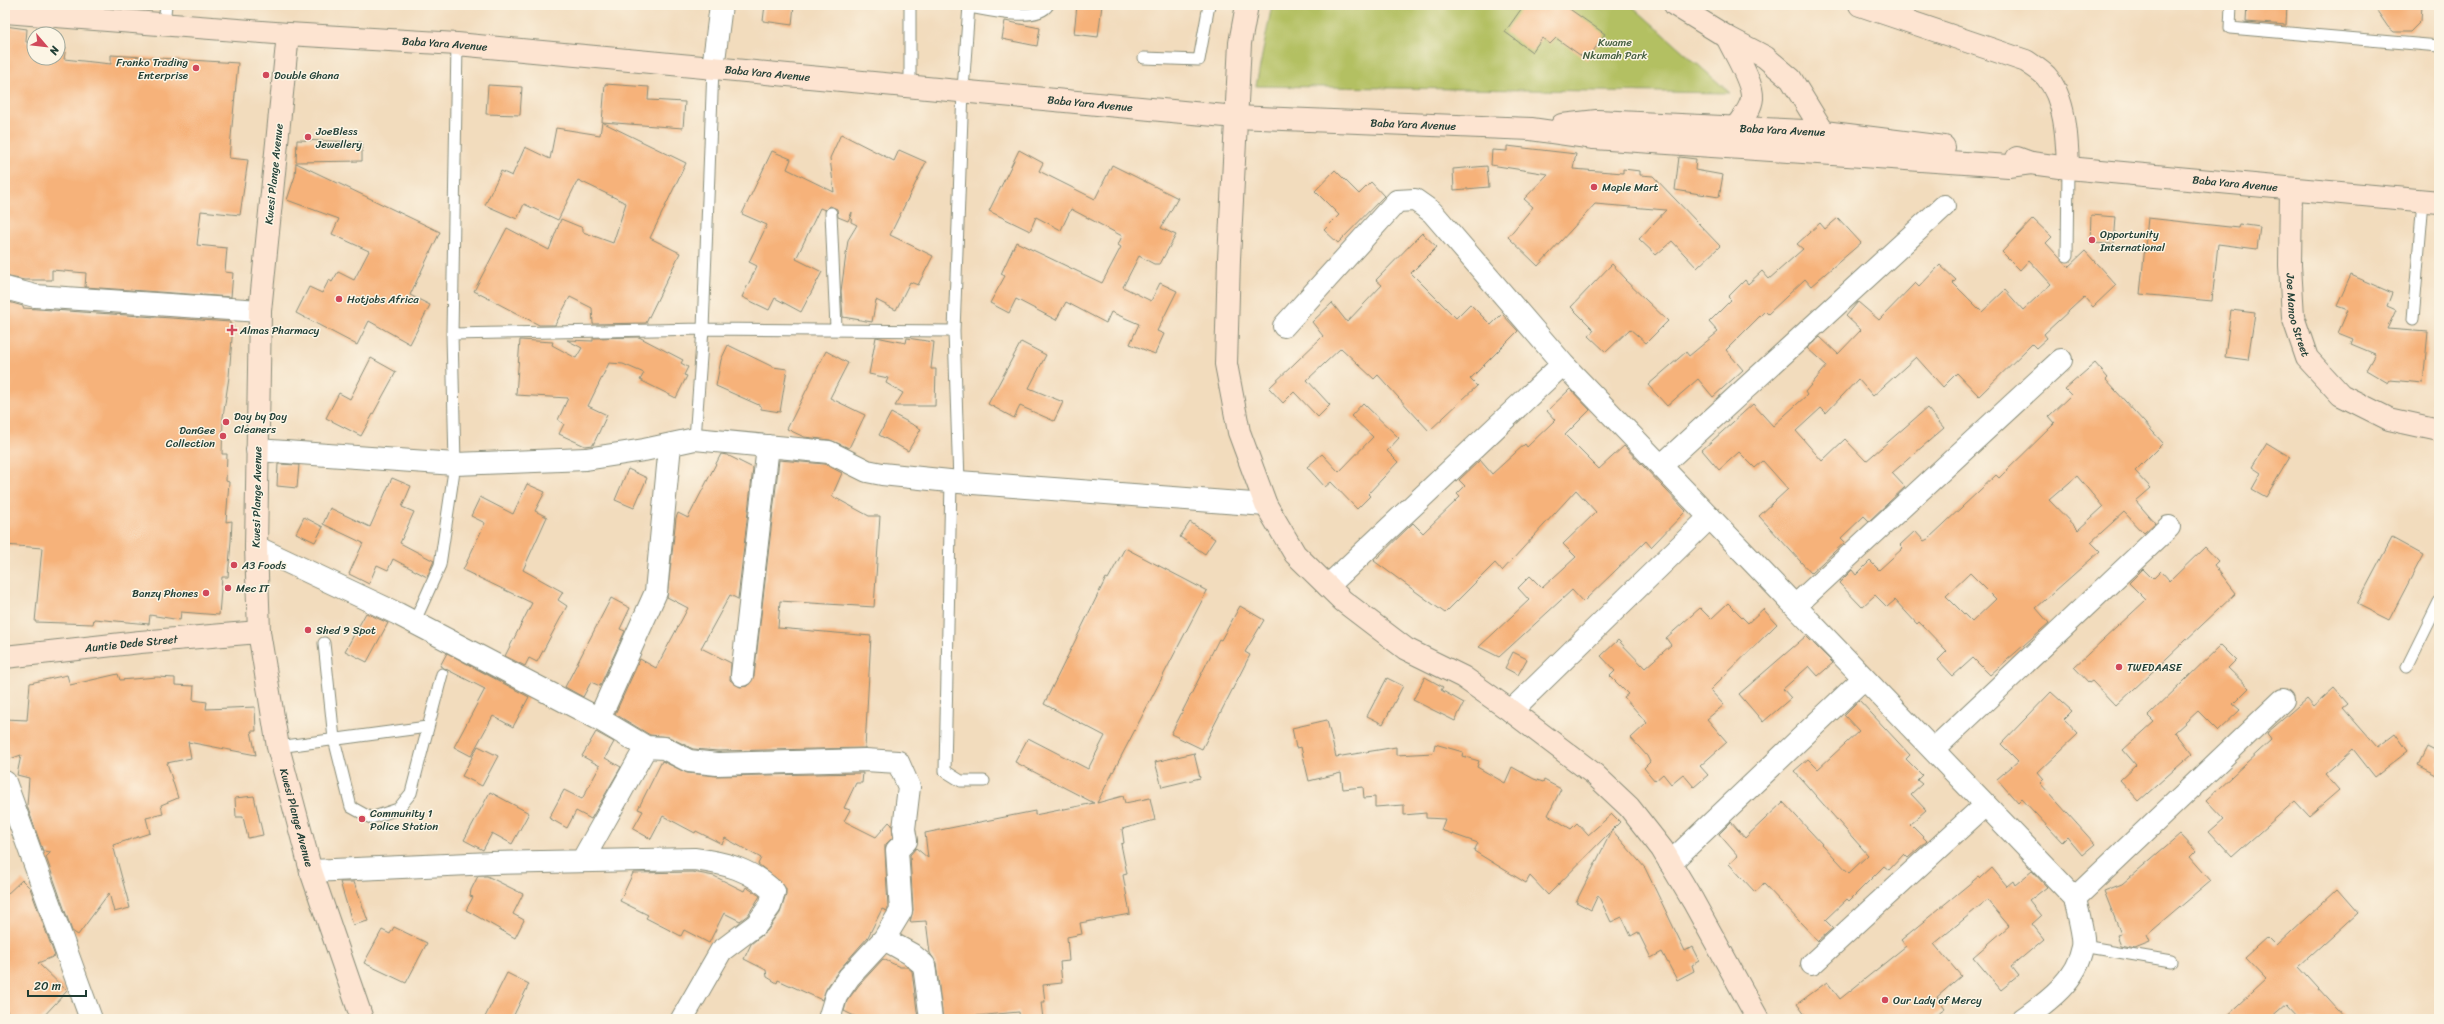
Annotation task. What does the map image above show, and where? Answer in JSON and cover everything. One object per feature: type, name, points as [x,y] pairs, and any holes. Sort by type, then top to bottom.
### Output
[{"type":"main road","points":[[1246,5],[1240,43],[1226,364],[1239,432],[1266,505],[1295,554],[1343,601],[1406,648],[1463,677],[1512,711],[1594,774],[1629,806],[1670,863],[1758,1019]]},
{"type":"main road","points":[[1675,5],[1726,38],[1765,57],[1791,78],[1824,132],[1834,152]]},
{"type":"main road","points":[[1860,5],[2026,61],[2046,77],[2056,96],[2067,128],[2068,168]]},
{"type":"main road","name":"Baba Yara Avenue","points":[[5,12],[57,11],[165,14],[288,34],[457,44],[910,85],[1236,117],[1531,129],[1594,138],[1834,152],[2010,166],[2031,163]]},
{"type":"main road","name":"Kwesi Plange Avenue","points":[[288,34],[260,311],[256,547],[259,632],[278,747],[311,871],[362,1019]]},
{"type":"main road","points":[[1726,38],[1746,74],[1752,98],[1749,108],[1735,128]]},
{"type":"main road","name":"Baba Yara Avenue","points":[[1531,129],[1597,121],[1824,132],[2008,154],[2031,163],[2068,168],[2431,202]]},
{"type":"main road","name":"Joe Manoo Street","points":[[2291,189],[2290,265],[2293,317],[2307,358],[2341,395],[2389,419],[2439,430]]},
{"type":"main road","name":"Auntie Dede Street","points":[[5,657],[140,642],[259,632]]},
{"type":"street","points":[[713,68],[721,5]]},
{"type":"street","points":[[1284,326],[1397,202],[1415,200],[1432,212],[1563,364],[2075,898],[2083,946],[2071,976],[2050,1000],[2023,1019]]},
{"type":"street","points":[[1661,466],[1944,206]]},
{"type":"street","points":[[5,288],[35,296],[260,311]]},
{"type":"street","points":[[1795,606],[2061,360]]},
{"type":"street","points":[[1328,586],[1563,364]]},
{"type":"street","points":[[257,450],[455,464],[586,459],[670,445],[695,438],[829,452],[867,471],[955,481],[1266,505]]},
{"type":"street","points":[[599,720],[656,592],[670,445]]},
{"type":"street","points":[[742,675],[768,446]]},
{"type":"street","points":[[1512,711],[1710,517]]},
{"type":"street","points":[[1933,750],[2170,527]]},
{"type":"street","points":[[256,547],[414,623],[599,720],[646,747],[664,748],[689,761],[717,764],[865,760],[898,762],[909,787],[904,829],[906,841],[898,850],[901,911],[884,939],[849,977],[836,996],[829,1019]]},
{"type":"street","points":[[1670,863],[1864,678]]},
{"type":"street","points":[[2075,898],[2283,700]]},
{"type":"street","points":[[582,861],[646,747]]},
{"type":"street","points":[[5,782],[91,1019]]},
{"type":"street","points":[[1812,964],[1985,805]]},
{"type":"street","points":[[311,871],[582,861],[694,859],[724,863],[759,877],[774,892],[770,906],[757,924],[721,951],[682,1019]]},
{"type":"street","points":[[884,939],[912,954],[924,965],[931,1019]]},
{"type":"lane","points":[[910,5],[910,85]]},
{"type":"lane","points":[[984,781],[961,782],[945,771],[955,481],[954,331],[963,90],[969,6],[1031,15],[1045,10],[1048,5]]},
{"type":"lane","points":[[1144,58],[1199,60],[1209,5]]},
{"type":"lane","points":[[2231,5],[2230,28],[2439,46]]},
{"type":"lane","points":[[414,623],[440,565],[455,464],[452,334],[457,44]]},
{"type":"lane","points":[[695,438],[703,329],[713,68]]},
{"type":"lane","points":[[2067,256],[2068,168]]},
{"type":"lane","points":[[2413,319],[2431,202]]},
{"type":"lane","points":[[831,213],[836,328]]},
{"type":"lane","points":[[452,334],[836,328],[954,331]]},
{"type":"lane","points":[[2407,667],[2439,602]]},
{"type":"lane","points":[[324,643],[334,739],[351,807],[371,818],[398,809],[405,803],[411,793],[442,674]]},
{"type":"lane","points":[[278,747],[427,727]]},
{"type":"lane","points":[[2083,946],[2171,962]]},
{"type":"green space","name":"Kwame Nkumah Park","points":[[1272,5],[1631,5],[1730,93],[1256,86]]},
{"type":"building","points":[[765,5],[794,5],[792,25],[763,21]]},
{"type":"building","points":[[1077,5],[1102,5],[1098,37],[1074,34]]},
{"type":"building","points":[[1524,5],[1564,5],[1605,34],[1587,60],[1556,38],[1550,44],[1542,38],[1532,52],[1505,32]]},
{"type":"building","points":[[2247,5],[2287,5],[2286,25],[2246,22]]},
{"type":"building","points":[[2373,5],[2422,5],[2421,21],[2410,32],[2394,32],[2388,27]]},
{"type":"building","points":[[1005,21],[1040,28],[1037,46],[1002,39]]},
{"type":"building","points":[[5,26],[26,29],[26,66],[66,66],[66,59],[111,64],[111,55],[238,63],[229,158],[248,160],[240,215],[201,211],[197,245],[227,248],[225,272],[233,273],[231,297],[85,287],[86,273],[52,270],[52,280],[24,280],[5,276]]},
{"type":"building","points":[[605,84],[649,87],[648,100],[685,102],[683,128],[602,122]]},
{"type":"building","points":[[488,85],[522,87],[520,115],[486,114]]},
{"type":"building","points":[[602,122],[686,163],[650,238],[680,253],[646,323],[593,324],[592,308],[570,297],[555,325],[539,325],[474,291],[507,228],[549,250],[561,219],[583,228],[583,232],[613,243],[626,203],[578,180],[558,220],[524,204],[517,219],[485,205],[501,171],[512,176],[525,147],[550,159],[556,128],[600,135]]},
{"type":"building","points":[[841,134],[894,161],[899,150],[926,162],[890,235],[933,256],[918,285],[910,282],[896,310],[876,300],[872,322],[843,317],[841,291],[848,240],[857,225],[851,222],[852,212],[848,221],[838,217],[837,209],[830,206],[825,210],[820,208],[796,259],[822,272],[801,312],[775,298],[769,310],[742,297],[757,266],[749,262],[767,225],[742,214],[772,151],[791,159],[787,169],[834,192],[830,158]]},
{"type":"building","points":[[297,140],[362,142],[362,161],[296,162]]},
{"type":"building","points":[[1507,146],[1576,154],[1573,169],[1623,173],[1623,169],[1640,171],[1640,175],[1653,176],[1720,246],[1697,268],[1672,241],[1656,255],[1639,239],[1666,210],[1595,204],[1538,266],[1508,237],[1533,207],[1524,199],[1548,174],[1491,165],[1492,150],[1507,151]]},
{"type":"building","points":[[1019,150],[1043,163],[1039,171],[1095,199],[1112,165],[1178,198],[1161,228],[1176,235],[1160,264],[1154,264],[1139,256],[1123,287],[1151,301],[1160,283],[1177,291],[1157,331],[1164,334],[1155,354],[1130,344],[1139,324],[1111,312],[1106,323],[1066,302],[1056,320],[1016,299],[1009,313],[990,303],[1005,276],[1001,274],[1016,242],[1102,283],[1121,247],[1118,245],[1122,236],[1071,209],[1061,230],[1036,217],[1030,231],[989,211]]},
{"type":"building","points":[[1679,157],[1696,159],[1695,170],[1723,175],[1719,197],[1675,190]]},
{"type":"building","points":[[296,163],[440,232],[410,295],[430,305],[410,344],[369,321],[357,345],[296,313],[309,287],[322,293],[329,280],[332,282],[338,272],[354,280],[369,251],[332,234],[339,219],[287,200],[295,176]]},
{"type":"building","points":[[1487,166],[1489,187],[1454,190],[1453,169]]},
{"type":"building","points":[[1335,170],[1359,194],[1371,182],[1384,196],[1338,243],[1324,230],[1339,215],[1315,191]]},
{"type":"building","points":[[2091,215],[2116,217],[2114,244],[2090,243]]},
{"type":"building","points":[[1838,218],[1861,243],[1811,286],[1805,279],[1768,314],[1765,311],[1726,350],[1743,370],[1713,397],[1698,379],[1667,406],[1648,385],[1686,352],[1689,356],[1718,332],[1709,322],[1731,300],[1728,297],[1745,280],[1748,284],[1762,271],[1769,279],[1803,249],[1797,244],[1820,223],[1825,229]]},
{"type":"building","points":[[2148,218],[2238,228],[2239,224],[2260,227],[2257,249],[2218,244],[2212,301],[2140,294]]},
{"type":"building","points":[[2033,219],[2052,237],[2046,243],[2068,267],[2085,251],[2116,285],[2093,307],[2084,297],[2044,334],[2047,338],[2036,348],[2032,344],[1979,396],[1957,373],[1943,387],[1916,357],[1873,396],[1858,379],[1826,413],[1821,408],[1796,431],[1822,461],[1845,439],[1866,461],[1927,408],[1944,428],[1892,473],[1905,487],[1869,521],[1864,516],[1841,538],[1845,542],[1811,573],[1759,516],[1788,489],[1763,461],[1755,468],[1739,452],[1719,470],[1702,450],[1753,404],[1773,426],[1807,395],[1805,392],[1827,366],[1807,348],[1820,337],[1838,354],[1861,330],[1846,316],[1858,302],[1879,320],[1915,283],[1919,287],[1940,265],[1956,280],[1953,283],[1982,312],[2005,290],[2023,310],[2051,284],[2029,260],[2020,270],[2002,252]]},
{"type":"building","points":[[1422,233],[1437,247],[1411,273],[1456,318],[1470,304],[1491,325],[1502,314],[1518,331],[1470,379],[1477,386],[1429,431],[1378,375],[1374,379],[1341,348],[1307,380],[1330,405],[1318,417],[1294,392],[1283,403],[1269,388],[1323,336],[1312,322],[1332,303],[1347,322],[1382,285],[1376,280]]},
{"type":"building","points":[[1612,264],[1626,279],[1625,280],[1668,321],[1646,343],[1630,329],[1606,352],[1589,336],[1594,330],[1571,307]]},
{"type":"building","points":[[2351,275],[2392,293],[2387,306],[2396,310],[2387,329],[2428,332],[2423,383],[2390,380],[2388,383],[2366,370],[2375,354],[2351,344],[2353,339],[2338,333],[2348,310],[2337,306]]},
{"type":"building","points":[[5,301],[23,306],[23,308],[230,322],[230,325],[233,325],[229,377],[223,417],[222,454],[227,454],[226,481],[229,482],[226,522],[232,521],[228,577],[222,577],[219,615],[181,612],[180,620],[150,615],[149,624],[94,619],[93,624],[35,622],[42,548],[5,545]]},
{"type":"building","points":[[2231,310],[2255,313],[2248,360],[2225,357]]},
{"type":"building","points":[[639,337],[683,360],[681,363],[688,367],[684,375],[687,376],[676,398],[640,380],[644,373],[623,364],[609,363],[588,406],[607,415],[593,445],[585,446],[559,434],[564,424],[558,420],[568,398],[516,395],[520,340],[553,342],[552,345],[576,358],[582,348],[567,340],[593,341],[593,338]]},
{"type":"building","points":[[876,337],[906,343],[907,338],[934,342],[931,369],[936,369],[935,406],[895,406],[903,393],[886,383],[888,378],[869,374]]},
{"type":"building","points":[[1021,342],[1046,355],[1029,388],[1063,402],[1054,421],[1020,406],[1014,418],[988,404]]},
{"type":"building","points":[[728,345],[773,367],[787,369],[780,412],[761,409],[761,406],[716,386],[721,360]]},
{"type":"building","points":[[826,351],[848,363],[830,398],[865,415],[849,448],[830,440],[804,437],[787,429]]},
{"type":"building","points":[[371,358],[396,372],[361,436],[326,418],[339,393],[350,399]]},
{"type":"building","points":[[2095,363],[2108,378],[2106,380],[2163,443],[2135,471],[2151,488],[2136,501],[2155,523],[2144,533],[2124,512],[2091,542],[2100,551],[2036,608],[2049,623],[1990,675],[1973,658],[1953,676],[1938,660],[1947,651],[1919,622],[1917,624],[1895,600],[1887,607],[1875,595],[1862,607],[1839,583],[1852,570],[1856,575],[1870,561],[1879,570],[1903,548],[1900,545],[1915,531],[1924,541],[1928,539],[1996,475],[1999,478],[2055,423],[2049,416],[2071,395],[2065,389]],"holes":[[[2077,476],[2103,507],[2078,530],[2049,500]],[[1970,573],[1996,599],[1972,622],[1946,596]]]},
{"type":"building","points":[[1570,389],[1590,410],[1565,435],[1599,469],[1624,446],[1686,511],[1651,547],[1646,541],[1583,602],[1572,590],[1499,657],[1479,647],[1529,600],[1518,588],[1530,576],[1542,588],[1576,557],[1563,544],[1596,512],[1576,490],[1502,571],[1495,563],[1445,613],[1374,561],[1413,523],[1423,533],[1460,497],[1457,494],[1465,486],[1459,480],[1480,460],[1492,474],[1525,444],[1527,447],[1555,420],[1547,411]]},
{"type":"building","points":[[1363,403],[1399,438],[1387,451],[1398,462],[1368,494],[1370,496],[1357,509],[1331,482],[1325,487],[1307,467],[1322,454],[1339,472],[1373,437],[1351,416]]},
{"type":"building","points":[[891,413],[921,429],[908,451],[879,435]]},
{"type":"building","points":[[2267,443],[2290,457],[2266,497],[2252,489],[2261,473],[2252,467]]},
{"type":"building","points":[[721,454],[727,455],[753,468],[738,599],[730,595],[701,648],[731,663],[730,680],[740,687],[747,686],[754,676],[779,460],[825,464],[842,473],[832,496],[869,516],[880,516],[874,607],[780,601],[778,628],[871,636],[865,748],[718,751],[693,749],[669,737],[650,735],[615,714],[640,659],[656,668],[688,608],[667,597],[676,518],[678,513],[688,518]]},
{"type":"building","points":[[278,464],[299,465],[297,488],[277,486]]},
{"type":"building","points":[[628,469],[647,478],[634,508],[615,500]]},
{"type":"building","points":[[392,478],[411,486],[402,507],[414,512],[400,543],[434,561],[427,577],[393,559],[388,570],[377,565],[369,584],[349,574],[363,543],[323,524],[330,508],[370,527]]},
{"type":"building","points":[[527,484],[545,492],[535,511],[547,517],[523,570],[563,592],[558,600],[567,606],[537,662],[529,658],[525,666],[505,656],[532,603],[463,570],[485,523],[471,516],[480,497],[513,514]]},
{"type":"building","points":[[304,517],[323,527],[315,542],[296,533]]},
{"type":"building","points":[[1190,522],[1215,539],[1205,554],[1180,537]]},
{"type":"building","points":[[2392,538],[2423,555],[2389,620],[2357,604]]},
{"type":"building","points":[[2205,547],[2218,561],[2214,565],[2236,593],[2116,706],[2092,681],[2089,683],[2074,667],[2146,600],[2129,583],[2143,569],[2153,579],[2161,571],[2170,581]]},
{"type":"building","points":[[1125,548],[1207,591],[1097,803],[1123,796],[1125,803],[1150,798],[1155,820],[1122,829],[1124,843],[1121,844],[1127,874],[1123,875],[1130,914],[1080,923],[1082,934],[1067,937],[1069,961],[1060,962],[1062,983],[1043,985],[1045,1002],[1041,1002],[1043,1019],[1020,1019],[1019,1012],[943,1019],[936,963],[930,953],[926,921],[910,922],[913,910],[910,855],[916,848],[928,858],[925,833],[1035,811],[1035,815],[1094,803],[1015,762],[1028,738],[1088,769],[1105,736],[1044,704],[1106,578],[1108,579]]},
{"type":"building","points":[[611,598],[630,608],[620,629],[625,631],[600,686],[591,682],[583,697],[565,687]]},
{"type":"building","points":[[1728,603],[1748,623],[1763,609],[1777,624],[1710,690],[1724,705],[1707,719],[1727,742],[1700,766],[1708,775],[1694,787],[1683,774],[1671,784],[1663,774],[1655,781],[1644,768],[1650,762],[1647,756],[1631,738],[1647,723],[1624,697],[1628,694],[1610,676],[1615,671],[1601,656],[1618,640],[1645,668],[1671,645],[1666,638],[1700,608],[1711,619]]},
{"type":"building","points":[[1240,606],[1264,620],[1245,652],[1250,655],[1202,749],[1171,734],[1219,639],[1221,640]]},
{"type":"building","points":[[366,613],[388,623],[367,662],[345,651]]},
{"type":"building","points":[[1806,636],[1833,663],[1818,676],[1809,666],[1783,689],[1791,698],[1763,722],[1739,694]]},
{"type":"building","points":[[2221,645],[2236,660],[2228,668],[2249,688],[2233,704],[2240,710],[2218,731],[2198,711],[2175,732],[2192,754],[2139,801],[2120,780],[2136,765],[2123,750],[2154,722],[2148,716]]},
{"type":"building","points":[[1513,652],[1527,659],[1518,675],[1505,668]]},
{"type":"building","points":[[447,653],[529,697],[513,727],[493,716],[471,756],[454,747],[485,689],[440,666]]},
{"type":"building","points":[[118,674],[120,680],[157,677],[175,678],[175,685],[194,686],[193,700],[207,702],[206,709],[255,707],[256,731],[251,731],[256,755],[188,742],[191,758],[167,763],[178,798],[161,805],[163,814],[146,818],[150,833],[113,845],[130,908],[114,912],[109,893],[78,935],[72,931],[46,857],[51,852],[43,851],[27,806],[29,778],[17,775],[21,755],[10,759],[5,746],[5,719],[27,720],[30,683],[67,675],[70,685]]},
{"type":"building","points":[[1425,677],[1443,687],[1441,690],[1464,703],[1455,721],[1413,700]]},
{"type":"building","points":[[1387,678],[1403,686],[1383,724],[1367,716]]},
{"type":"building","points":[[2334,688],[2348,704],[2343,708],[2377,747],[2395,733],[2408,751],[2375,777],[2353,749],[2325,774],[2339,790],[2309,816],[2295,801],[2232,857],[2209,832],[2224,819],[2206,800],[2271,740],[2267,733],[2306,699],[2313,707]]},
{"type":"building","points":[[2051,692],[2072,711],[2064,719],[2078,734],[2038,772],[2044,779],[2040,783],[2095,844],[2082,855],[2067,837],[2062,842],[2022,799],[2018,803],[1997,779],[2018,761],[2001,744]]},
{"type":"building","points":[[1859,700],[1910,755],[1906,759],[1922,775],[1917,780],[1922,784],[1911,794],[1926,810],[1910,824],[1927,841],[1908,858],[1904,854],[1889,870],[1884,866],[1849,901],[1847,899],[1825,920],[1833,928],[1818,941],[1764,884],[1755,892],[1729,864],[1738,856],[1719,834],[1731,822],[1745,838],[1783,802],[1849,873],[1868,855],[1794,771],[1808,759],[1818,769],[1859,731],[1844,715]]},
{"type":"building","points":[[1327,720],[1336,757],[1396,747],[1396,755],[1433,753],[1435,744],[1463,752],[1462,756],[1479,761],[1477,767],[1505,783],[1512,767],[1534,779],[1543,782],[1544,780],[1561,789],[1548,815],[1571,829],[1577,823],[1588,835],[1612,814],[1620,822],[1548,895],[1530,876],[1526,883],[1474,851],[1478,843],[1441,830],[1445,819],[1426,818],[1426,813],[1404,815],[1404,805],[1375,807],[1375,797],[1364,798],[1363,787],[1343,789],[1341,773],[1309,781],[1301,747],[1296,748],[1292,728]]},
{"type":"building","points":[[596,732],[614,742],[605,758],[621,767],[591,819],[576,811],[567,828],[549,818],[564,790],[582,799],[600,766],[582,756]]},
{"type":"building","points":[[478,746],[498,756],[482,786],[462,776]]},
{"type":"building","points":[[2427,747],[2439,753],[2439,776],[2418,765]]},
{"type":"building","points":[[1194,753],[1200,778],[1162,787],[1155,762]]},
{"type":"building","points":[[662,761],[687,773],[716,776],[863,773],[862,783],[856,783],[844,808],[850,810],[844,821],[876,837],[889,822],[892,825],[893,837],[885,845],[888,908],[887,911],[882,909],[868,937],[839,970],[826,989],[822,1000],[778,980],[777,983],[767,977],[766,970],[744,959],[751,944],[767,931],[780,913],[786,895],[786,889],[782,883],[758,864],[761,858],[725,838],[722,844],[696,831],[695,833],[663,816],[651,839],[633,829],[643,811],[638,809]]},
{"type":"building","points":[[490,792],[529,813],[512,844],[492,833],[483,850],[464,840]]},
{"type":"building","points":[[254,796],[263,835],[248,838],[243,817],[236,817],[235,798]]},
{"type":"building","points":[[1612,830],[1645,868],[1685,951],[1692,947],[1699,961],[1692,965],[1694,971],[1677,980],[1662,952],[1651,958],[1638,932],[1631,936],[1622,917],[1611,922],[1598,895],[1591,910],[1576,902]]},
{"type":"building","points":[[2180,834],[2196,851],[2190,857],[2211,881],[2147,935],[2150,942],[2135,948],[2121,945],[2117,935],[2121,934],[2104,891],[2122,884]]},
{"type":"building","points":[[1992,868],[2007,886],[2013,881],[2015,885],[2032,871],[2047,887],[2029,901],[2041,916],[2032,924],[2044,939],[2011,967],[2018,976],[2001,990],[1973,957],[2009,926],[1987,900],[1934,944],[1961,976],[1937,997],[1945,1008],[1930,1019],[1808,1019],[1797,1004],[1827,982],[1840,999],[1906,946],[1901,940],[1979,876],[1981,878]]},
{"type":"building","points":[[693,872],[714,876],[744,891],[746,887],[760,896],[748,915],[740,921],[724,913],[709,943],[684,930],[681,936],[646,918],[648,915],[620,901],[633,873]]},
{"type":"building","points":[[478,876],[487,876],[523,894],[513,914],[524,920],[515,938],[466,910],[473,897],[470,896],[471,890]]},
{"type":"building","points":[[22,880],[30,888],[55,956],[38,963],[67,991],[41,1019],[10,1019],[5,1006],[5,896]]},
{"type":"building","points":[[340,882],[354,882],[368,921],[353,925]]},
{"type":"building","points":[[2337,889],[2358,913],[2299,967],[2346,1019],[2301,1019],[2287,1004],[2270,1019],[2223,1019],[2266,979],[2245,957],[2267,937],[2276,946]]},
{"type":"building","points":[[394,927],[427,943],[406,983],[364,963],[382,930],[390,934]]},
{"type":"building","points":[[883,959],[900,967],[907,967],[912,971],[918,1019],[860,1019],[844,1011],[847,1001],[859,985]]},
{"type":"building","points":[[507,973],[529,984],[512,1019],[484,1019]]},
{"type":"place","name":"Franko Trading Enterprise","points":[[196,68]]},
{"type":"place","name":"Double Ghana","points":[[266,75]]},
{"type":"place","name":"JoeBless Jewellery","points":[[308,137]]},
{"type":"place","name":"Maple Mart","points":[[1594,187]]},
{"type":"place","name":"Opportunity International","points":[[2092,240]]},
{"type":"place","name":"Hotjobs Africa","points":[[339,299]]},
{"type":"place","name":"Almas Pharmacy","points":[[232,330]]},
{"type":"place","name":"Day by Day Cleaners","points":[[226,422]]},
{"type":"place","name":"DanGee Collection","points":[[223,436]]},
{"type":"place","name":"A3 Foods","points":[[234,565]]},
{"type":"place","name":"Mec IT","points":[[228,588]]},
{"type":"place","name":"Banzy Phones","points":[[206,593]]},
{"type":"place","name":"Shed 9 Spot","points":[[308,630]]},
{"type":"place","name":"TWEDAASE","points":[[2119,667]]},
{"type":"place","name":"Community 1 Police Station","points":[[362,819]]},
{"type":"place","name":"Our Lady of Mercy","points":[[1885,1000]]}]
